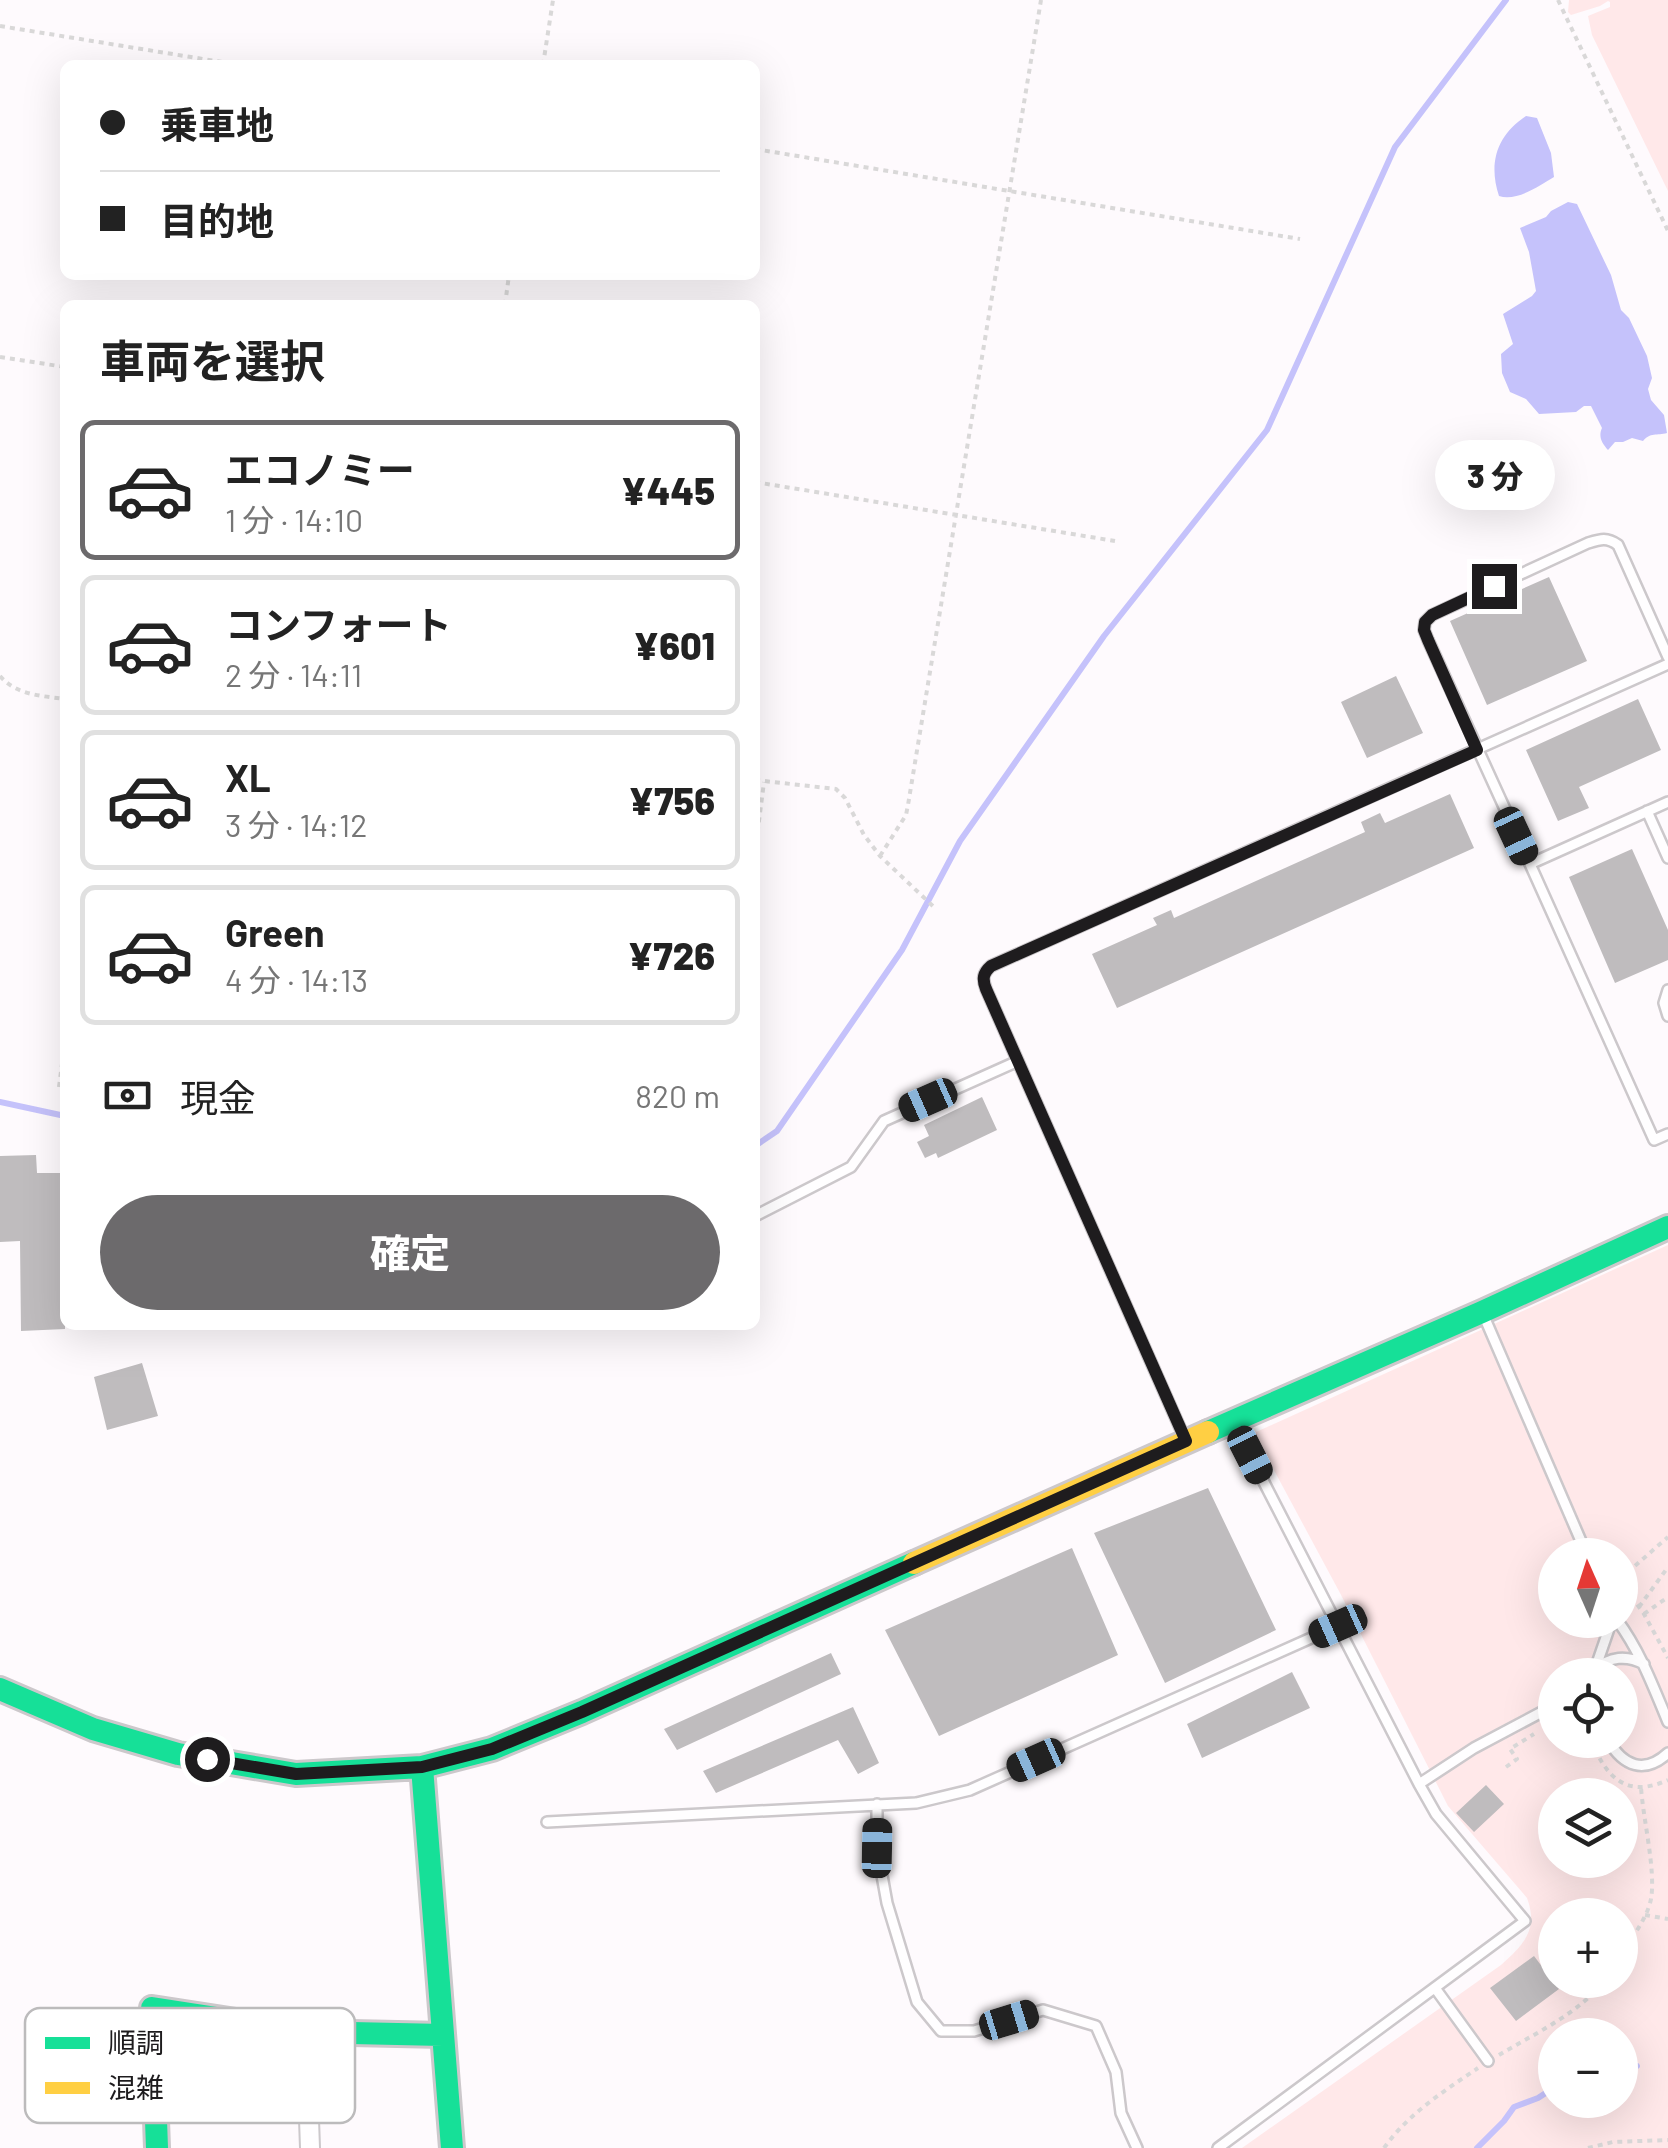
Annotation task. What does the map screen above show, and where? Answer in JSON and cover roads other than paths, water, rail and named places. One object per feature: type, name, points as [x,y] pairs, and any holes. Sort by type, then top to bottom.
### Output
[{"type":"street","points":[[0,1688],[94,1729],[178,1754],[296,1774],[422,1767],[492,1749],[1668,1227]]},
{"type":"street","points":[[422,1767],[452,2148]]},
{"type":"street","points":[[355,2033],[443,2036]]},
{"type":"street","points":[[157,2123],[158,2148]]},
{"type":"street","points":[[309,2123],[310,2148]]},
{"type":"lane","points":[[1186,1441],[983,980],[985,972],[991,966],[1477,750],[1668,661],[1618,545],[1600,538],[1432,615],[1424,630],[1477,750],[1654,1140],[1668,1134]]},
{"type":"lane","points":[[1530,864],[1668,802]]},
{"type":"lane","points":[[1647,811],[1668,858]]},
{"type":"lane","points":[[1668,990],[1664,1003],[1668,1016]]},
{"type":"lane","points":[[760,1214],[851,1168],[884,1121],[1018,1061]]},
{"type":"lane","points":[[1482,1312],[1580,1538]]},
{"type":"lane","points":[[1218,2148],[1525,1921],[1436,1814],[1418,1784],[1232,1421]]},
{"type":"lane","points":[[547,1822],[916,1803],[970,1790],[1338,1626]]},
{"type":"lane","points":[[1630,1638],[1668,1722]]},
{"type":"lane","points":[[1638,1662],[1644,1664]]},
{"type":"lane","points":[[1418,1784],[1538,1714]]},
{"type":"lane","points":[[1622,1758],[1646,1766],[1658,1763],[1668,1754]]},
{"type":"lane","points":[[878,1804],[877,1848],[887,1903],[917,2002],[941,2031],[974,2031],[1044,2010],[1096,2026],[1116,2072],[1121,2113],[1137,2148]]},
{"type":"lane","points":[[1435,1988],[1488,2061]]},
{"type":"water","points":[[1526,116],[1537,118],[1551,153],[1554,177],[1520,195],[1499,196],[1495,172],[1498,151],[1508,132]]},
{"type":"water","points":[[1568,202],[1577,204],[1611,275],[1621,310],[1629,318],[1647,356],[1652,378],[1648,389],[1651,400],[1664,415],[1667,433],[1651,435],[1643,441],[1632,438],[1615,442],[1608,450],[1591,406],[1576,412],[1539,414],[1526,399],[1510,392],[1502,373],[1501,354],[1513,344],[1503,314],[1536,291],[1520,228]]},
{"type":"waterway","points":[[760,1143],[777,1131],[902,950],[960,841],[1104,636],[1267,430],[1395,147],[1506,0]]},
{"type":"waterway","points":[[0,1102],[60,1115]]},
{"type":"waterway","points":[[1477,2148],[1514,2107],[1538,2098]]}]
